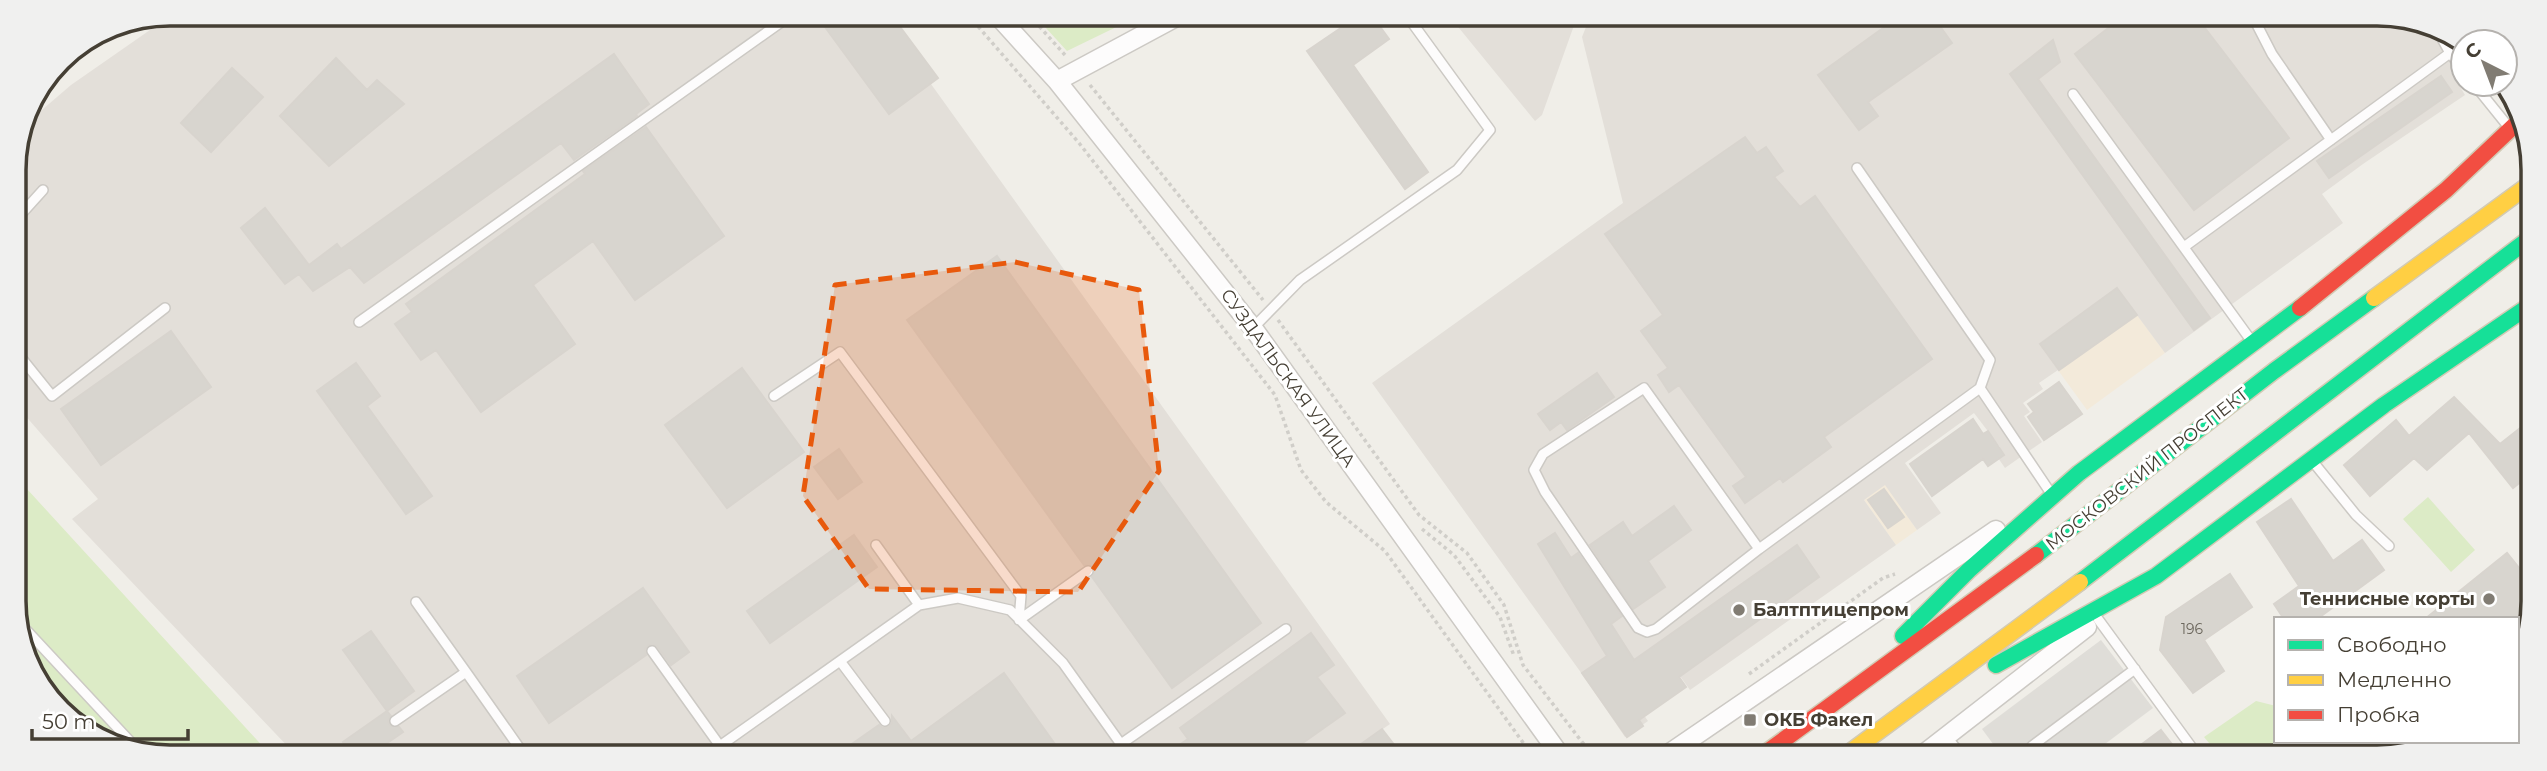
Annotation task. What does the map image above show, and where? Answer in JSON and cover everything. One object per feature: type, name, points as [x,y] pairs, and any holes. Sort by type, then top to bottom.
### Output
[{"type":"main road","points":[[1836,704],[1969,570],[2079,473],[2291,315],[2446,190],[2514,126]]},
{"type":"main road","name":"МОСКОВСКИЙ ПРОСПЕКТ","points":[[1778,744],[2004,580],[2274,371],[2521,191]]},
{"type":"main road","points":[[1860,744],[2009,636],[2521,245]]},
{"type":"main road","points":[[1886,726],[2156,576],[2384,405],[2521,311]]},
{"type":"street","name":"СУЗДАЛЬСКАЯ УЛИЦА","points":[[1008,27],[1057,81],[1253,328],[1552,744]]},
{"type":"street","points":[[1057,81],[1158,27]]},
{"type":"street","points":[[1683,744],[2079,473]]},
{"type":"street","points":[[1936,744],[2156,576]]},
{"type":"lane","points":[[1253,328],[1300,280],[1457,170],[1490,130],[1415,26]]},
{"type":"lane","points":[[2258,26],[2272,54],[2331,140]]},
{"type":"lane","points":[[359,322],[775,27]]},
{"type":"lane","points":[[2184,247],[2449,54]]},
{"type":"lane","points":[[2073,94],[2253,343]]},
{"type":"lane","points":[[2488,98],[2512,122]]},
{"type":"lane","points":[[1759,549],[1644,388],[1544,454],[1534,470],[1545,492],[1639,628],[1647,632],[1656,629],[1759,549],[1980,388],[1990,360],[1857,168]]},
{"type":"lane","points":[[27,208],[43,190]]},
{"type":"lane","points":[[27,364],[52,396],[166,308]]},
{"type":"lane","points":[[774,396],[840,352],[1021,596],[1019,620]]},
{"type":"lane","points":[[1980,388],[2051,493]]},
{"type":"lane","points":[[2310,459],[2356,515],[2389,546]]},
{"type":"lane","points":[[876,545],[919,605]]},
{"type":"lane","points":[[1019,620],[1088,571]]},
{"type":"lane","points":[[722,745],[919,605],[958,598],[1010,610],[1062,663],[1122,745]]},
{"type":"lane","points":[[416,602],[517,745]]},
{"type":"lane","points":[[2098,619],[2190,744]]},
{"type":"lane","points":[[1135,745],[1286,629]]},
{"type":"lane","points":[[31,635],[127,738]]},
{"type":"lane","points":[[652,651],[719,745]]},
{"type":"lane","points":[[840,661],[884,721]]},
{"type":"lane","points":[[2034,744],[2135,669]]},
{"type":"lane","points":[[395,721],[467,673]]},
{"type":"lane","points":[[1946,736],[1953,744]]},
{"type":"path","points":[[978,27],[1079,142],[1275,395],[1301,470],[1326,502],[1385,551],[1524,744]]},
{"type":"path","points":[[1039,27],[1078,70],[1270,309],[1419,515],[1467,553],[1475,563],[1504,605],[1523,665],[1584,744]]},
{"type":"path","points":[[1739,680],[1883,578],[1904,571]]},
{"type":"highlighted area","points":[[1015,262],[1139,290],[1159,471],[1078,592],[869,589],[803,496],[835,285]]},
{"type":"shaded area","points":[[1458,26],[1574,26],[1542,115],[1535,121]]},
{"type":"shaded area","name":"Балтптицепром","points":[[1586,26],[2396,27],[2432,37],[2449,46],[2449,98],[2461,98],[2322,194],[2343,223],[2165,353],[2117,288],[2039,344],[2058,370],[2039,383],[2043,389],[2023,403],[2030,412],[2024,416],[2042,442],[2005,468],[1994,452],[2000,447],[1974,413],[1905,463],[1941,513],[1917,530],[1885,485],[1864,500],[1896,545],[1690,690],[1670,662],[1628,692],[1648,721],[1625,737],[1372,383],[1623,203],[1582,37]]},
{"type":"shaded area","points":[[161,27],[900,27],[938,78],[931,84],[1390,724],[1361,744],[286,745],[72,519],[98,499],[26,417],[27,151],[38,114],[71,85],[153,28]]},
{"type":"shaded area","points":[[2117,287],[2165,353],[2087,410],[2039,344]]},
{"type":"shaded area","points":[[1885,484],[1917,530],[1896,545],[1864,500]]},
{"type":"shaded area","points":[[2101,640],[2153,708],[2105,744],[1993,744],[1982,729]]},
{"type":"green space","points":[[1045,27],[1117,27],[1067,51]]},
{"type":"green space","points":[[26,488],[262,745],[151,744],[115,734],[82,715],[68,703],[41,665],[27,620]]},
{"type":"green space","points":[[2428,497],[2475,550],[2451,572],[2403,519]]},
{"type":"green space","points":[[2256,701],[2274,706],[2274,743],[2321,744],[2210,744],[2204,737]]},
{"type":"green space","points":[[2342,743],[2375,744],[2342,744]]},
{"type":"building","points":[[1343,26],[1380,26],[1389,39],[1353,65],[1428,172],[1405,189],[1307,51]]},
{"type":"building","points":[[1886,26],[1940,26],[1952,43],[1868,102],[1878,116],[1859,130],[1818,75]]},
{"type":"building","points":[[2111,26],[2203,26],[2289,138],[2194,210],[2075,54]]},
{"type":"building","points":[[825,27],[900,27],[938,78],[889,114]]},
{"type":"building","points":[[2053,40],[2060,62],[2038,79],[2210,318],[2194,330],[2010,74]]},
{"type":"building","points":[[614,54],[649,104],[636,114],[637,116],[574,160],[561,143],[364,283],[350,267],[313,291],[299,274],[285,284],[241,228],[265,208],[309,265],[337,244],[341,249]]},
{"type":"building","points":[[336,58],[367,90],[377,80],[404,104],[329,166],[280,116]]},
{"type":"building","points":[[232,68],[263,97],[211,152],[181,123]]},
{"type":"building","points":[[2441,76],[2449,88],[2449,94],[2329,178],[2317,161]]},
{"type":"building","points":[[646,127],[724,236],[635,300],[593,241],[533,285],[575,344],[481,412],[436,350],[421,360],[395,324],[412,312],[406,304]]},
{"type":"building","points":[[1745,137],[1757,153],[1766,147],[1783,171],[1774,177],[1800,207],[1815,196],[1932,359],[1824,437],[1831,447],[1783,482],[1780,478],[1745,503],[1733,486],[1746,477],[1679,385],[1669,392],[1658,375],[1668,368],[1641,331],[1663,315],[1605,234]]},
{"type":"building","points":[[997,256],[1261,623],[1172,688],[1092,577],[1095,571],[1093,566],[1084,565],[907,320]]},
{"type":"building","points":[[2117,288],[2137,315],[2059,370],[2040,344]]},
{"type":"building","points":[[171,331],[211,387],[101,465],[61,409]]},
{"type":"building","points":[[356,363],[380,396],[367,406],[432,496],[406,514],[317,391]]},
{"type":"building","points":[[742,368],[804,452],[727,508],[665,425]]},
{"type":"building","points":[[1597,373],[1614,397],[1567,430],[1561,422],[1550,430],[1538,414]]},
{"type":"building","points":[[2059,382],[2082,414],[2044,440],[2028,417],[2034,412],[2028,404]]},
{"type":"building","points":[[2454,397],[2500,444],[2521,427],[2521,482],[2513,488],[2469,433],[2427,470],[2414,458],[2370,496],[2344,465],[2396,420],[2409,436]]},
{"type":"building","points":[[1973,419],[1983,434],[1988,431],[2004,455],[1988,466],[1983,459],[1932,496],[1910,464]]},
{"type":"building","points":[[839,449],[862,482],[838,499],[814,467]]},
{"type":"building","points":[[1884,489],[1904,517],[1888,528],[1868,500]]},
{"type":"building","points":[[2291,499],[2333,561],[2362,540],[2384,570],[2320,617],[2283,617],[2274,604],[2299,586],[2257,522]]},
{"type":"building","points":[[1674,506],[1691,530],[1648,561],[1665,587],[1633,609],[1590,545],[1623,522],[1632,536]]},
{"type":"building","points":[[1555,533],[1571,558],[1578,553],[1622,616],[1611,624],[1634,660],[1797,545],[1819,577],[1679,677],[1686,687],[1639,720],[1643,726],[1627,737],[1582,673],[1607,656],[1538,544]]},
{"type":"building","points":[[854,535],[877,567],[770,643],[747,611]]},
{"type":"building","name":"Теннисные корты","points":[[2507,553],[2521,570],[2520,619],[2427,617]]},
{"type":"building","points":[[2230,574],[2252,607],[2204,640],[2224,671],[2193,693],[2160,650],[2166,617]]},
{"type":"building","points":[[643,588],[689,652],[671,665],[657,646],[649,645],[645,649],[646,655],[549,723],[517,676]]},
{"type":"building","points":[[371,631],[414,691],[387,711],[343,650]]},
{"type":"building","points":[[1311,633],[1334,665],[1317,677],[1345,713],[1300,744],[1180,745],[1188,739],[1180,728]]},
{"type":"building","points":[[1004,673],[1055,745],[851,745],[879,725],[883,728],[889,727],[892,716],[911,741]]},
{"type":"building","points":[[387,711],[391,716],[388,721],[390,725],[399,727],[403,732],[384,745],[345,745],[343,742]]},
{"type":"building","points":[[1382,729],[1394,744],[1360,744]]},
{"type":"building","points":[[2161,730],[2172,744],[2142,744]]},
{"type":"traffic: fast","points":[[2080,582],[2521,245]]},
{"type":"traffic: fast","points":[[2036,555],[2274,371],[2374,298]]},
{"type":"traffic: fast","points":[[1903,636],[1969,570],[2079,473],[2300,308]]},
{"type":"traffic: fast","points":[[1996,665],[2156,576],[2384,405],[2521,311]]},
{"type":"traffic: slow","points":[[2374,298],[2521,191]]},
{"type":"traffic: slow","points":[[1861,744],[2080,582]]},
{"type":"traffic: jam","points":[[2300,308],[2446,190],[2514,126]]},
{"type":"traffic: jam","points":[[1778,744],[2036,555]]},
{"type":"place","name":"Теннисные корты","points":[[2489,599]]},
{"type":"place","name":"Балтптицепром","points":[[1739,610]]},
{"type":"place","name":"ОКБ Факел","points":[[1750,720]]}]
